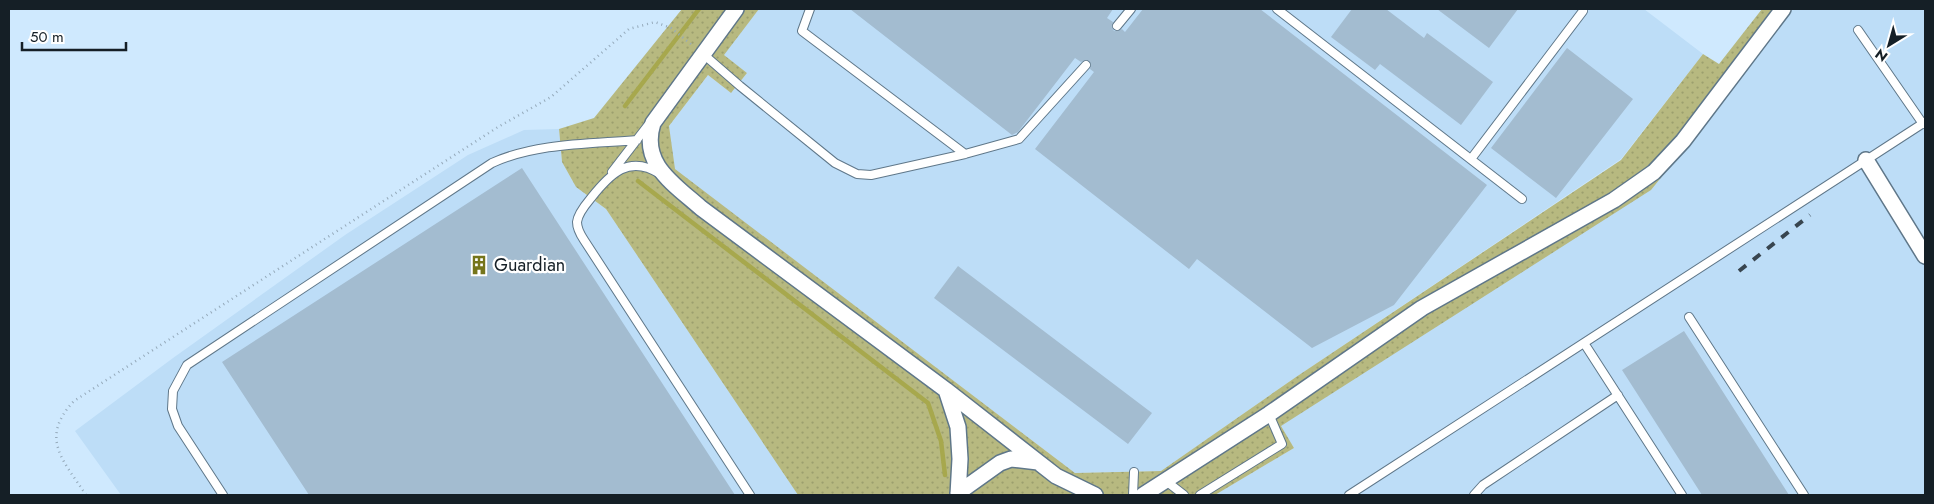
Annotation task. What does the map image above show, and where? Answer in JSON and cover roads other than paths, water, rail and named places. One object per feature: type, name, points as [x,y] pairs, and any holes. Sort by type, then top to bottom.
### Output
[{"type":"street","points":[[736,9],[663,106],[653,123],[649,139],[654,160],[665,177],[701,208],[946,390],[1056,476],[1095,495]]},
{"type":"street","points":[[1144,495],[1269,414],[1422,308],[1637,186],[1654,172],[1683,141],[1783,9]]},
{"type":"street","points":[[1866,160],[1925,256]]},
{"type":"street","points":[[946,390],[958,428],[960,458],[958,495]]},
{"type":"street","points":[[958,495],[1000,463],[1011,459],[1038,462]]},
{"type":"street","points":[[1056,476],[1064,495]]},
{"type":"lane","points":[[810,9],[802,31],[965,154]]},
{"type":"lane","points":[[1117,26],[1131,9]]},
{"type":"lane","points":[[1277,9],[1522,198]]},
{"type":"lane","points":[[1471,159],[1583,11]]},
{"type":"lane","points":[[1349,495],[1924,123],[1858,30]]},
{"type":"lane","points":[[702,53],[835,163],[857,174],[871,175],[1019,140],[1086,65]]},
{"type":"lane","points":[[663,106],[579,215],[577,223],[580,234],[750,495]]},
{"type":"lane","points":[[222,495],[178,426],[172,409],[173,391],[187,365],[492,163],[516,154],[563,146],[637,140]]},
{"type":"lane","points":[[604,181],[617,170],[631,166],[646,167],[665,177]]},
{"type":"lane","points":[[1689,317],[1804,495]]},
{"type":"lane","points":[[1584,343],[1682,495]]},
{"type":"lane","points":[[1474,495],[1483,485],[1618,395]]},
{"type":"lane","points":[[1200,495],[1282,444],[1269,414]]},
{"type":"lane","points":[[1133,495],[1134,472]]},
{"type":"lane","points":[[1166,481],[1184,495]]},
{"type":"waterway","points":[[625,106],[699,9]]},
{"type":"waterway","points":[[638,181],[928,403],[941,441],[945,475]]},
{"type":"railway","points":[[1739,271],[1810,215]]},
{"type":"place","name":"Guardian","points":[[479,265]]}]
